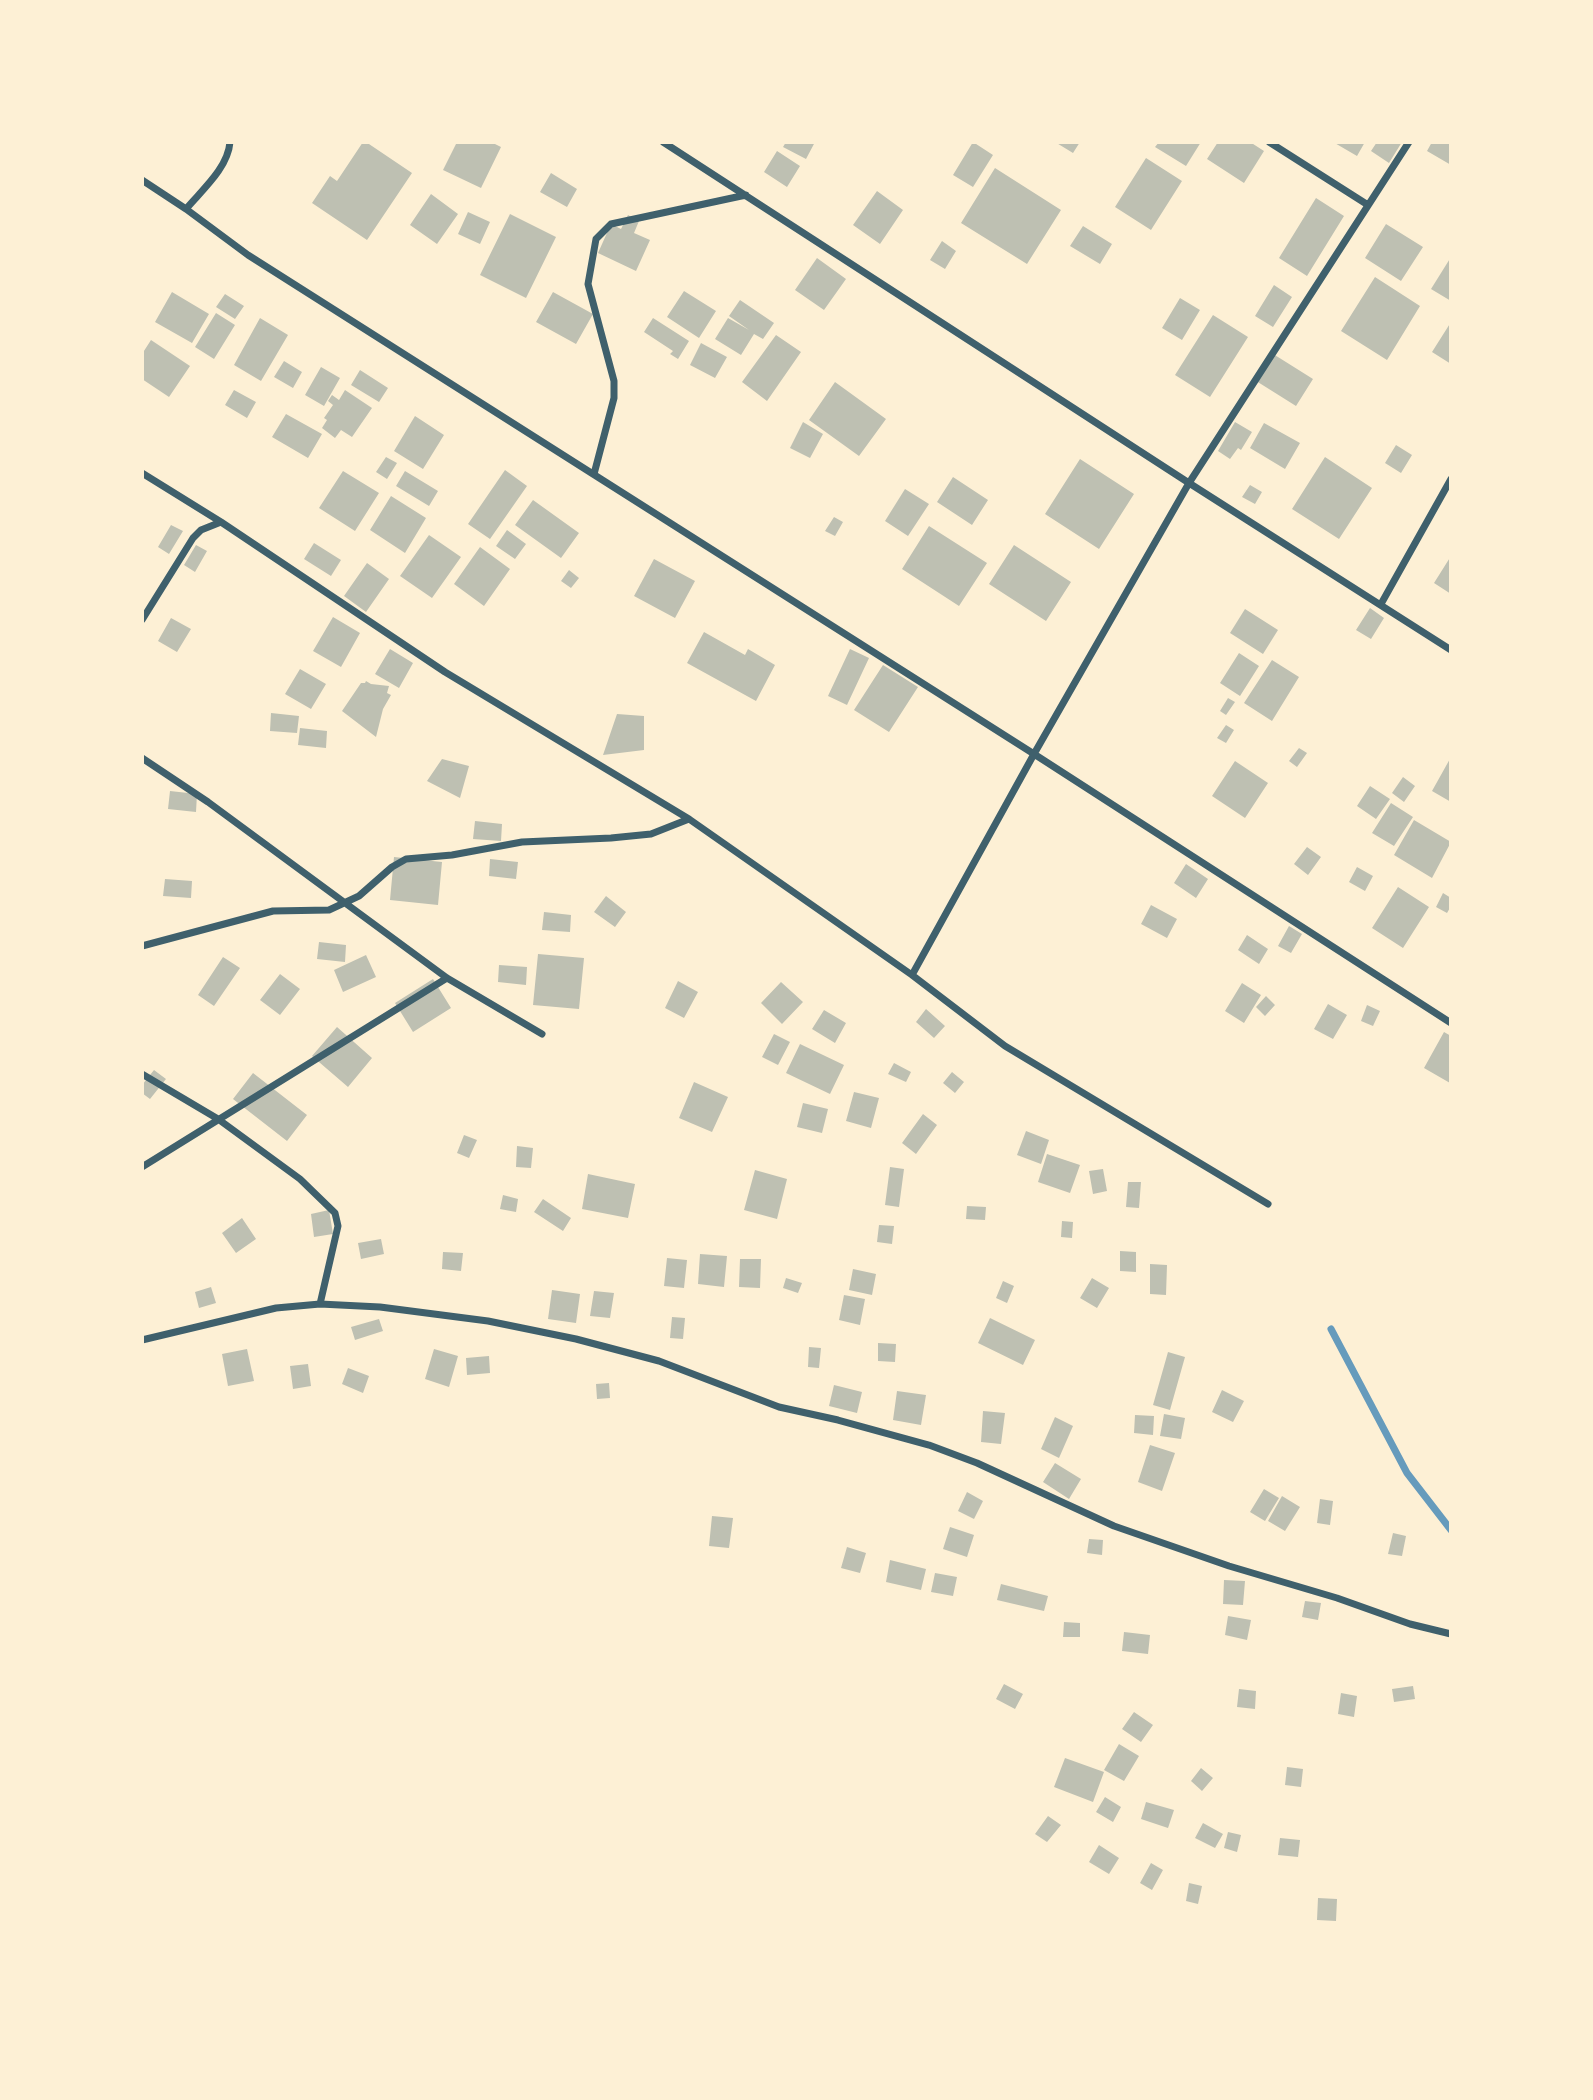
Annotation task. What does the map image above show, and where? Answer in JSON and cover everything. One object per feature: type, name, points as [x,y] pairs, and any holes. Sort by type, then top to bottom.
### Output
[{"type":"street","points":[[186,209],[226,158],[230,142]]},
{"type":"street","points":[[663,142],[1451,650]]},
{"type":"street","points":[[1269,142],[1368,205]]},
{"type":"street","points":[[912,975],[1034,754],[1189,483],[1409,142]]},
{"type":"street","points":[[142,180],[248,255],[1034,754],[1451,1023]]},
{"type":"street","points":[[594,474],[614,398],[614,381],[588,285],[596,239],[611,224],[747,195]]},
{"type":"street","points":[[142,473],[221,522],[445,672],[689,820],[912,975],[1005,1046],[1268,1203]]},
{"type":"street","points":[[1381,604],[1451,479]]},
{"type":"street","points":[[142,620],[193,538],[201,530],[221,522]]},
{"type":"street","points":[[142,758],[208,802],[447,978],[542,1034]]},
{"type":"street","points":[[142,946],[273,911],[329,910],[359,896],[392,867],[406,859],[452,855],[522,842],[651,834],[689,820]]},
{"type":"street","points":[[142,1167],[447,978]]},
{"type":"street","points":[[142,1074],[218,1119],[300,1179],[335,1213],[338,1226],[320,1304]]},
{"type":"street","points":[[142,1340],[276,1308],[320,1304],[380,1307],[488,1321],[576,1339],[659,1361],[779,1407],[929,1445],[977,1463],[1114,1526],[1229,1566],[1337,1598],[1410,1624],[1451,1634]]},
{"type":"building","points":[[363,142],[412,173],[367,240],[312,203],[330,176],[337,181]]},
{"type":"building","points":[[457,142],[491,142],[501,147],[481,188],[443,170]]},
{"type":"building","points":[[786,142],[815,142],[806,159],[783,147]]},
{"type":"building","points":[[973,142],[993,155],[973,187],[953,175]]},
{"type":"building","points":[[1055,142],[1080,142],[1073,153]]},
{"type":"building","points":[[1159,142],[1201,142],[1186,166],[1155,147]]},
{"type":"building","points":[[1218,142],[1250,142],[1264,151],[1244,183],[1207,159]]},
{"type":"building","points":[[1333,142],[1365,142],[1357,156]]},
{"type":"building","points":[[1377,142],[1402,142],[1389,163],[1371,151]]},
{"type":"building","points":[[1432,142],[1451,142],[1451,165],[1427,151]]},
{"type":"building","points":[[777,151],[800,166],[787,187],[764,172]]},
{"type":"building","points":[[1146,158],[1182,181],[1151,230],[1115,207]]},
{"type":"building","points":[[995,168],[1061,210],[1027,264],[961,223]]},
{"type":"building","points":[[551,173],[577,189],[567,207],[540,192]]},
{"type":"building","points":[[877,191],[903,210],[880,244],[853,225]]},
{"type":"building","points":[[431,194],[458,214],[437,244],[410,225]]},
{"type":"building","points":[[1316,198],[1344,216],[1307,276],[1279,258]]},
{"type":"building","points":[[468,212],[490,222],[480,244],[458,234]]},
{"type":"building","points":[[510,214],[556,237],[526,298],[480,275]]},
{"type":"building","points":[[628,215],[639,221],[634,233],[650,240],[636,271],[598,253],[611,224],[621,229]]},
{"type":"building","points":[[1386,224],[1423,247],[1401,281],[1365,258]]},
{"type":"building","points":[[1083,226],[1112,244],[1100,264],[1070,246]]},
{"type":"building","points":[[942,241],[956,251],[945,269],[930,260]]},
{"type":"building","points":[[1451,257],[1451,301],[1431,289]]},
{"type":"building","points":[[817,258],[846,279],[824,310],[795,290]]},
{"type":"building","points":[[1375,277],[1420,306],[1387,360],[1341,331]]},
{"type":"building","points":[[1274,285],[1292,297],[1273,327],[1255,316]]},
{"type":"building","points":[[684,291],[716,311],[699,338],[667,317]]},
{"type":"building","points":[[172,292],[209,314],[192,343],[155,322]]},
{"type":"building","points":[[553,292],[593,314],[576,344],[536,322]]},
{"type":"building","points":[[225,294],[244,306],[235,319],[216,307]]},
{"type":"building","points":[[1180,298],[1200,310],[1182,340],[1162,328]]},
{"type":"building","points":[[740,300],[774,323],[763,339],[754,334],[741,355],[715,339],[728,318],[749,330],[729,316]]},
{"type":"building","points":[[216,313],[235,325],[214,359],[195,347]]},
{"type":"building","points":[[1213,315],[1248,337],[1210,397],[1175,375]]},
{"type":"building","points":[[260,318],[288,335],[261,381],[234,365]]},
{"type":"building","points":[[653,318],[689,341],[678,359],[670,354],[673,351],[644,332]]},
{"type":"building","points":[[1451,322],[1451,364],[1432,352]]},
{"type":"building","points":[[776,335],[801,352],[767,401],[742,382]]},
{"type":"building","points":[[151,340],[190,366],[169,397],[142,379],[142,354]]},
{"type":"building","points":[[701,343],[727,357],[715,378],[690,365]]},
{"type":"building","points":[[1270,352],[1313,379],[1296,406],[1253,379]]},
{"type":"building","points":[[284,361],[302,372],[293,388],[274,377]]},
{"type":"building","points":[[321,367],[340,378],[324,406],[305,395]]},
{"type":"building","points":[[360,370],[388,388],[379,402],[351,385]]},
{"type":"building","points":[[835,382],[886,419],[859,456],[809,420]]},
{"type":"building","points":[[234,390],[256,402],[247,418],[225,405]]},
{"type":"building","points":[[345,390],[372,408],[352,437],[341,430],[335,438],[322,428],[327,420],[324,418],[333,405],[328,401],[332,395],[339,400]]},
{"type":"building","points":[[286,414],[322,434],[308,458],[272,437]]},
{"type":"building","points":[[415,416],[444,435],[423,469],[394,451]]},
{"type":"building","points":[[803,422],[823,434],[810,458],[790,448]]},
{"type":"building","points":[[1235,422],[1252,432],[1241,450],[1238,448],[1230,459],[1218,451]]},
{"type":"building","points":[[1264,423],[1300,443],[1285,469],[1250,448]]},
{"type":"building","points":[[1396,445],[1412,455],[1401,473],[1385,463]]},
{"type":"building","points":[[386,457],[397,463],[387,479],[376,472]]},
{"type":"building","points":[[1325,457],[1372,488],[1339,539],[1292,509]]},
{"type":"building","points":[[1080,459],[1134,494],[1099,549],[1045,514]]},
{"type":"building","points":[[505,470],[527,486],[490,539],[468,524]]},
{"type":"building","points":[[343,471],[379,493],[355,531],[319,508]]},
{"type":"building","points":[[405,471],[438,491],[429,506],[396,486]]},
{"type":"building","points":[[953,477],[988,500],[972,525],[937,502]]},
{"type":"building","points":[[1250,485],[1262,492],[1255,504],[1242,497]]},
{"type":"building","points":[[905,489],[929,504],[908,536],[885,521]]},
{"type":"building","points":[[391,496],[426,518],[405,553],[370,530]]},
{"type":"building","points":[[533,500],[579,533],[561,558],[515,525]]},
{"type":"building","points":[[834,517],[843,522],[835,536],[825,531]]},
{"type":"building","points":[[171,525],[183,531],[169,554],[158,547]]},
{"type":"building","points":[[929,526],[987,563],[959,606],[902,569]]},
{"type":"building","points":[[507,530],[526,544],[515,559],[496,546]]},
{"type":"building","points":[[429,535],[461,557],[432,598],[400,576]]},
{"type":"building","points":[[314,543],[341,560],[331,576],[304,559]]},
{"type":"building","points":[[196,545],[207,551],[195,572],[184,565]]},
{"type":"building","points":[[1014,545],[1071,582],[1046,621],[989,584]]},
{"type":"building","points":[[480,547],[510,569],[484,606],[454,584]]},
{"type":"building","points":[[1451,556],[1451,594],[1434,583]]},
{"type":"building","points":[[654,559],[695,581],[675,618],[634,596]]},
{"type":"building","points":[[367,563],[389,579],[366,612],[344,596]]},
{"type":"building","points":[[569,570],[579,578],[571,588],[561,581]]},
{"type":"building","points":[[1370,608],[1384,618],[1371,639],[1356,630]]},
{"type":"building","points":[[1245,609],[1278,630],[1263,654],[1230,633]]},
{"type":"building","points":[[333,617],[360,633],[341,667],[313,651]]},
{"type":"building","points":[[171,618],[191,629],[177,652],[158,641]]},
{"type":"building","points":[[704,632],[745,655],[748,649],[775,665],[756,701],[687,663]]},
{"type":"building","points":[[390,649],[413,663],[399,688],[375,674]]},
{"type":"building","points":[[850,649],[869,658],[847,705],[828,696]]},
{"type":"building","points":[[1239,653],[1259,666],[1240,696],[1220,683]]},
{"type":"building","points":[[1272,660],[1299,677],[1272,721],[1244,703]]},
{"type":"building","points":[[883,665],[918,687],[889,732],[854,710]]},
{"type":"building","points":[[300,669],[326,684],[311,709],[285,694]]},
{"type":"building","points":[[366,681],[389,686],[387,693],[391,695],[383,709],[376,737],[342,711],[361,683]]},
{"type":"building","points":[[1228,698],[1235,702],[1226,715],[1220,711]]},
{"type":"building","points":[[271,713],[299,716],[297,733],[270,731]]},
{"type":"building","points":[[617,714],[644,716],[644,750],[603,755]]},
{"type":"building","points":[[1226,725],[1234,730],[1226,743],[1217,738]]},
{"type":"building","points":[[300,728],[327,731],[326,748],[298,745]]},
{"type":"building","points":[[1299,748],[1307,753],[1297,767],[1289,761]]},
{"type":"building","points":[[1451,757],[1451,802],[1432,791]]},
{"type":"building","points":[[442,759],[469,766],[460,798],[427,781]]},
{"type":"building","points":[[1235,761],[1268,783],[1245,818],[1212,796]]},
{"type":"building","points":[[1403,777],[1415,786],[1404,802],[1392,793]]},
{"type":"building","points":[[1370,786],[1390,799],[1376,819],[1357,806]]},
{"type":"building","points":[[170,791],[197,794],[196,812],[168,809]]},
{"type":"building","points":[[1391,803],[1413,817],[1394,846],[1372,833]]},
{"type":"building","points":[[1414,820],[1451,842],[1432,878],[1394,855]]},
{"type":"building","points":[[475,821],[502,824],[501,841],[473,839]]},
{"type":"building","points":[[1307,847],[1321,857],[1308,875],[1294,864]]},
{"type":"building","points":[[394,857],[442,862],[438,905],[390,900]]},
{"type":"building","points":[[490,859],[518,862],[516,879],[489,876]]},
{"type":"building","points":[[1186,864],[1208,879],[1196,898],[1174,883]]},
{"type":"building","points":[[1357,867],[1373,876],[1365,891],[1349,882]]},
{"type":"building","points":[[165,879],[192,881],[191,898],[163,896]]},
{"type":"building","points":[[1398,887],[1429,907],[1403,948],[1372,928]]},
{"type":"building","points":[[1443,893],[1451,898],[1447,913],[1436,907]]},
{"type":"building","points":[[606,896],[626,912],[615,927],[594,912]]},
{"type":"building","points":[[1151,905],[1177,919],[1167,938],[1141,924]]},
{"type":"building","points":[[544,912],[571,915],[570,932],[542,930]]},
{"type":"building","points":[[1289,926],[1302,934],[1291,953],[1278,946]]},
{"type":"building","points":[[1247,935],[1268,949],[1259,964],[1238,950]]},
{"type":"building","points":[[319,942],[346,945],[345,962],[317,959]]},
{"type":"building","points":[[538,954],[584,958],[579,1009],[533,1005]]},
{"type":"building","points":[[366,955],[376,977],[343,992],[334,970]]},
{"type":"building","points":[[223,957],[240,968],[214,1006],[198,995]]},
{"type":"building","points":[[499,965],[527,967],[526,985],[498,982]]},
{"type":"building","points":[[280,974],[300,989],[280,1015],[260,1000]]},
{"type":"building","points":[[433,979],[451,1008],[413,1032],[395,1003]]},
{"type":"building","points":[[678,981],[698,992],[684,1018],[665,1008]]},
{"type":"building","points":[[781,982],[803,1002],[782,1024],[761,1003]]},
{"type":"building","points":[[1242,983],[1261,995],[1244,1023],[1225,1011]]},
{"type":"building","points":[[1266,996],[1275,1005],[1265,1016],[1256,1007]]},
{"type":"building","points":[[1328,1004],[1347,1015],[1333,1039],[1314,1029]]},
{"type":"building","points":[[1367,1005],[1380,1011],[1373,1026],[1361,1021]]},
{"type":"building","points":[[926,1009],[945,1026],[934,1038],[916,1022]]},
{"type":"building","points":[[824,1010],[846,1023],[835,1043],[812,1029]]},
{"type":"building","points":[[337,1027],[372,1058],[348,1087],[312,1056]]},
{"type":"building","points":[[1444,1032],[1451,1036],[1450,1083],[1424,1068]]},
{"type":"building","points":[[774,1034],[790,1042],[778,1065],[762,1057]]},
{"type":"building","points":[[800,1044],[844,1065],[830,1094],[786,1073]]},
{"type":"building","points":[[894,1063],[911,1072],[906,1082],[888,1074]]},
{"type":"building","points":[[154,1070],[166,1079],[150,1099],[142,1093],[142,1085]]},
{"type":"building","points":[[952,1072],[964,1082],[955,1093],[943,1083]]},
{"type":"building","points":[[253,1073],[307,1115],[287,1141],[233,1099]]},
{"type":"building","points":[[694,1082],[728,1097],[712,1132],[679,1118]]},
{"type":"building","points":[[854,1092],[879,1098],[871,1128],[846,1121]]},
{"type":"building","points":[[803,1103],[828,1109],[822,1133],[797,1127]]},
{"type":"building","points":[[923,1114],[937,1125],[916,1154],[902,1143]]},
{"type":"building","points":[[1026,1131],[1049,1140],[1041,1164],[1017,1155]]},
{"type":"building","points":[[464,1135],[477,1140],[469,1158],[457,1153]]},
{"type":"building","points":[[517,1146],[533,1148],[531,1168],[516,1167]]},
{"type":"building","points":[[1047,1154],[1080,1165],[1070,1193],[1038,1182]]},
{"type":"building","points":[[890,1167],[904,1169],[899,1207],[885,1205]]},
{"type":"building","points":[[1103,1169],[1107,1191],[1093,1194],[1089,1171]]},
{"type":"building","points":[[755,1170],[787,1179],[777,1219],[744,1210]]},
{"type":"building","points":[[588,1174],[635,1184],[628,1218],[582,1209]]},
{"type":"building","points":[[1128,1182],[1141,1182],[1139,1208],[1126,1207]]},
{"type":"building","points":[[503,1195],[518,1199],[516,1212],[500,1209]]},
{"type":"building","points":[[543,1199],[571,1218],[563,1231],[534,1212]]},
{"type":"building","points":[[967,1206],[986,1207],[985,1220],[966,1219]]},
{"type":"building","points":[[329,1210],[333,1234],[314,1237],[311,1214]]},
{"type":"building","points":[[242,1218],[256,1239],[236,1253],[222,1233]]},
{"type":"building","points":[[1062,1221],[1073,1222],[1072,1238],[1061,1237]]},
{"type":"building","points":[[879,1225],[894,1226],[892,1244],[877,1242]]},
{"type":"building","points":[[381,1239],[384,1254],[361,1259],[358,1243]]},
{"type":"building","points":[[1120,1251],[1136,1252],[1136,1272],[1120,1271]]},
{"type":"building","points":[[443,1252],[463,1253],[461,1271],[442,1269]]},
{"type":"building","points":[[700,1254],[727,1256],[724,1287],[698,1284]]},
{"type":"building","points":[[667,1258],[687,1260],[684,1288],[664,1286]]},
{"type":"building","points":[[740,1259],[761,1259],[760,1288],[739,1287]]},
{"type":"building","points":[[1150,1264],[1167,1265],[1166,1295],[1150,1294]]},
{"type":"building","points":[[853,1269],[876,1274],[872,1295],[849,1290]]},
{"type":"building","points":[[786,1278],[802,1283],[798,1293],[783,1288]]},
{"type":"building","points":[[1092,1278],[1109,1288],[1097,1308],[1080,1298]]},
{"type":"building","points":[[1003,1281],[1014,1286],[1007,1303],[996,1298]]},
{"type":"building","points":[[211,1287],[216,1303],[199,1308],[195,1292]]},
{"type":"building","points":[[552,1290],[580,1294],[576,1323],[548,1319]]},
{"type":"building","points":[[594,1291],[614,1293],[610,1318],[590,1316]]},
{"type":"building","points":[[844,1295],[865,1299],[860,1325],[839,1320]]},
{"type":"building","points":[[672,1317],[685,1318],[683,1339],[670,1338]]},
{"type":"building","points":[[990,1318],[1035,1340],[1023,1365],[978,1343]]},
{"type":"building","points":[[379,1319],[383,1331],[355,1340],[351,1327]]},
{"type":"building","points":[[878,1343],[896,1344],[895,1362],[878,1361]]},
{"type":"building","points":[[809,1347],[821,1348],[819,1368],[808,1367]]},
{"type":"building","points":[[247,1349],[254,1381],[228,1386],[222,1354]]},
{"type":"building","points":[[434,1349],[458,1356],[449,1387],[425,1379]]},
{"type":"building","points":[[1168,1352],[1185,1357],[1170,1410],[1153,1405]]},
{"type":"building","points":[[489,1356],[490,1373],[467,1375],[466,1358]]},
{"type":"building","points":[[308,1364],[311,1386],[293,1389],[290,1366]]},
{"type":"building","points":[[348,1368],[369,1376],[363,1393],[342,1384]]},
{"type":"building","points":[[609,1383],[610,1398],[597,1399],[596,1384]]},
{"type":"building","points":[[834,1385],[862,1392],[857,1413],[829,1406]]},
{"type":"building","points":[[1222,1390],[1244,1401],[1233,1422],[1212,1412]]},
{"type":"building","points":[[897,1391],[926,1395],[921,1425],[893,1420]]},
{"type":"building","points":[[983,1411],[1005,1413],[1001,1444],[981,1442]]},
{"type":"building","points":[[1164,1414],[1185,1418],[1181,1439],[1160,1436]]},
{"type":"building","points":[[1135,1415],[1154,1416],[1153,1435],[1134,1433]]},
{"type":"building","points":[[1055,1417],[1073,1426],[1059,1458],[1041,1449]]},
{"type":"building","points":[[1150,1445],[1175,1453],[1162,1491],[1138,1482]]},
{"type":"building","points":[[1055,1463],[1081,1479],[1069,1499],[1043,1482]]},
{"type":"building","points":[[1264,1489],[1279,1498],[1265,1521],[1250,1512]]},
{"type":"building","points":[[967,1492],[983,1501],[974,1519],[958,1511]]},
{"type":"building","points":[[1282,1496],[1300,1507],[1285,1531],[1268,1521]]},
{"type":"building","points":[[1320,1499],[1333,1501],[1330,1525],[1317,1523]]},
{"type":"building","points":[[712,1516],[733,1518],[729,1548],[709,1546]]},
{"type":"building","points":[[950,1527],[974,1535],[967,1557],[943,1549]]},
{"type":"building","points":[[1393,1533],[1406,1536],[1402,1556],[1388,1554]]},
{"type":"building","points":[[1089,1539],[1103,1540],[1102,1555],[1087,1553]]},
{"type":"building","points":[[847,1547],[866,1553],[860,1573],[841,1568]]},
{"type":"building","points":[[890,1560],[926,1569],[921,1590],[886,1582]]},
{"type":"building","points":[[935,1573],[957,1577],[953,1596],[931,1592]]},
{"type":"building","points":[[1224,1580],[1245,1581],[1243,1605],[1223,1604]]},
{"type":"building","points":[[1001,1584],[1048,1596],[1044,1611],[997,1600]]},
{"type":"building","points":[[1305,1601],[1321,1603],[1318,1620],[1302,1617]]},
{"type":"building","points":[[1228,1616],[1251,1620],[1247,1640],[1225,1635]]},
{"type":"building","points":[[1064,1622],[1080,1623],[1080,1637],[1063,1637]]},
{"type":"building","points":[[1124,1632],[1150,1635],[1148,1654],[1122,1651]]},
{"type":"building","points":[[1004,1684],[1023,1694],[1015,1709],[996,1699]]},
{"type":"building","points":[[1413,1686],[1415,1699],[1394,1702],[1392,1689]]},
{"type":"building","points":[[1239,1689],[1256,1691],[1255,1709],[1237,1707]]},
{"type":"building","points":[[1341,1693],[1357,1696],[1354,1717],[1338,1714]]},
{"type":"building","points":[[1134,1712],[1153,1725],[1141,1742],[1122,1729]]},
{"type":"building","points":[[1119,1744],[1139,1756],[1124,1781],[1104,1770]]},
{"type":"building","points":[[1065,1758],[1104,1772],[1093,1802],[1054,1787]]},
{"type":"building","points":[[1287,1767],[1303,1769],[1301,1787],[1285,1785]]},
{"type":"building","points":[[1201,1768],[1213,1778],[1202,1791],[1191,1781]]},
{"type":"building","points":[[1105,1797],[1121,1807],[1113,1822],[1096,1812]]},
{"type":"building","points":[[1146,1802],[1174,1810],[1168,1828],[1141,1819]]},
{"type":"building","points":[[1048,1816],[1061,1825],[1047,1842],[1035,1834]]},
{"type":"building","points":[[1203,1823],[1223,1834],[1215,1848],[1195,1838]]},
{"type":"building","points":[[1228,1832],[1241,1835],[1237,1852],[1224,1848]]},
{"type":"building","points":[[1280,1838],[1300,1840],[1298,1857],[1278,1855]]},
{"type":"building","points":[[1099,1845],[1119,1858],[1109,1874],[1089,1862]]},
{"type":"building","points":[[1151,1863],[1163,1870],[1152,1890],[1140,1883]]},
{"type":"building","points":[[1189,1883],[1202,1886],[1198,1904],[1186,1901]]},
{"type":"building","points":[[1318,1898],[1337,1899],[1336,1921],[1317,1920]]},
{"type":"waterway","points":[[1331,1329],[1407,1473],[1451,1530]]}]
